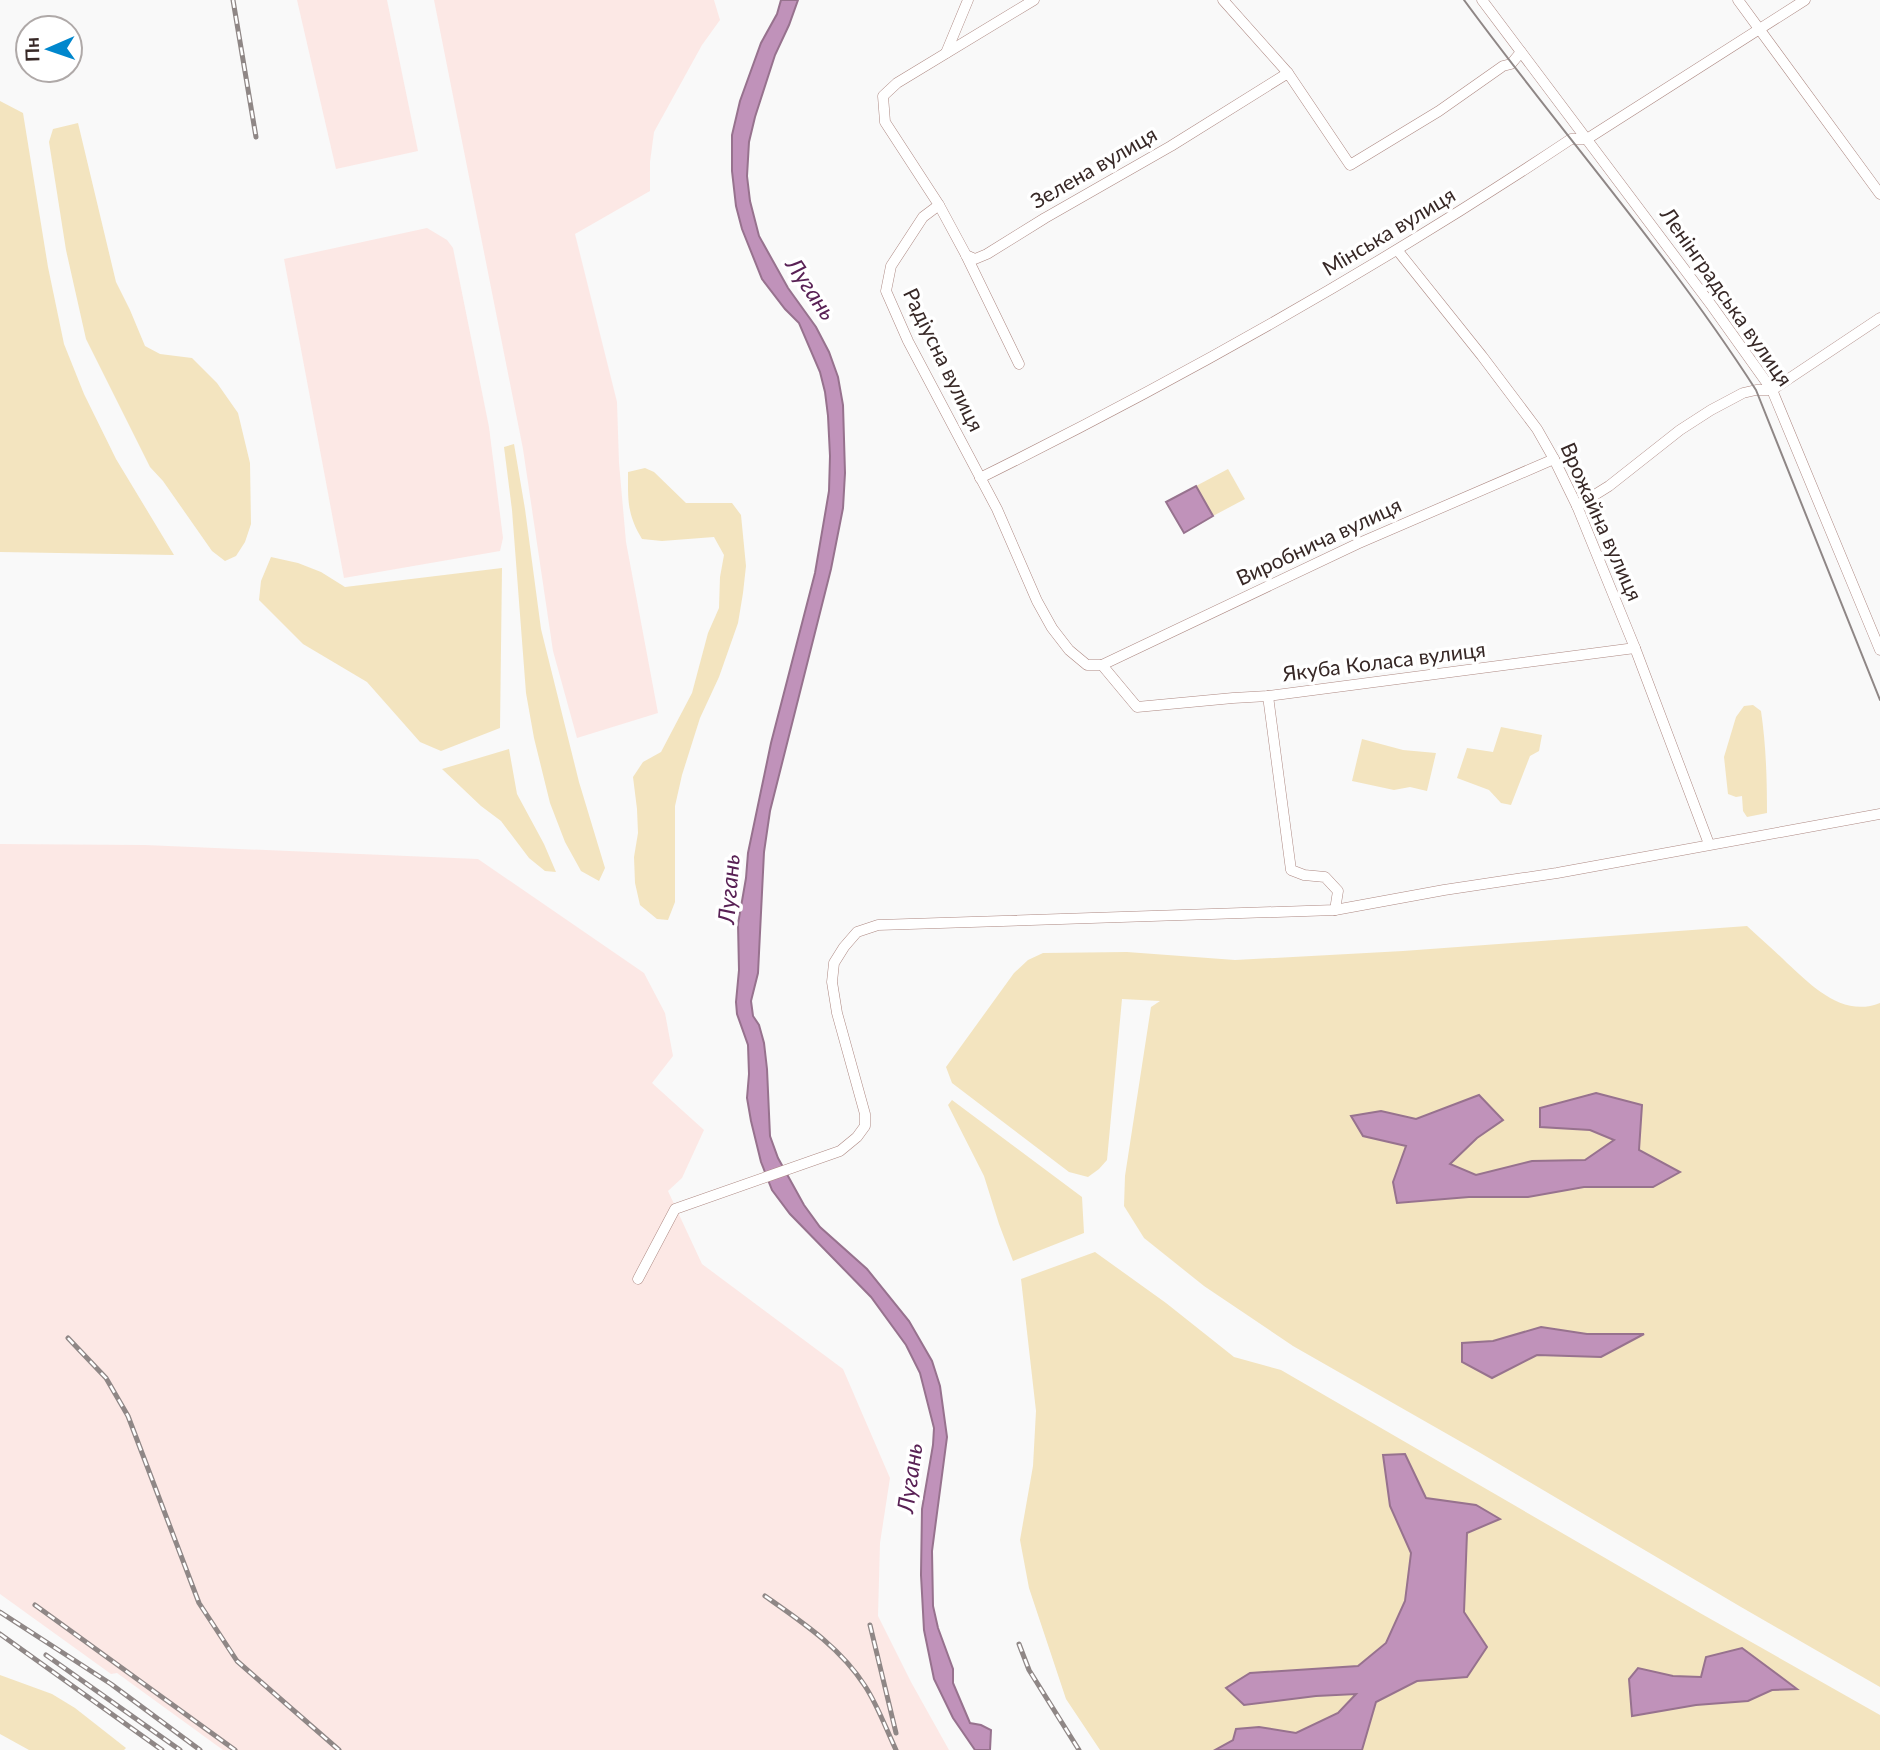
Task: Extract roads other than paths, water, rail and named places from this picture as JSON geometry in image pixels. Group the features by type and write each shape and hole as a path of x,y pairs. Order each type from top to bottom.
{"street":[{"path":"946,54 968,0"},
{"path":"1019,364 939,205 886,122 883,96 897,83 1034,0"},
{"path":"1223,0 1288,73 1350,165 1439,111 1503,66 1511,64 1521,52"},
{"name":"Ленінградська вулиця","path":"1482,0 1772,390 1880,650"},
{"path":"1738,0 1880,194"},
{"name":"Мінська вулиця","path":"980,478 1096,421 1398,251 1572,139 1587,139 1805,0"},
{"name":"Зелена вулиця","path":"966,255 975,259 987,254 1171,146 1288,73"},
{"name":"Радіусна вулиця","path":"939,205 923,217 891,266 886,291 908,341 997,509 1037,601 1052,628 1069,650 1087,665 1102,665 1137,707"},
{"name":"Врожайна вулиця","path":"1398,251 1482,356 1537,429 1555,459 1635,648 1709,844"},
{"path":"1577,506 1609,486 1680,430 1711,410 1743,393 1772,390 1880,318"},
{"name":"Виробнича вулиця","path":"1102,665 1357,544 1555,459"},
{"name":"Якуба Коласа вулиця","path":"1137,707 1268,696 1635,648"},
{"path":"1268,696 1291,870 1304,875 1325,877 1338,891 1335,910"},
{"path":"638,1279 676,1209 840,1151 857,1137 865,1126 865,1114 836,1013 832,982 834,963 857,932 878,925 1335,910 1880,814"}],"tram line":[{"path":"1464,0 1687,290 1756,390 1880,700"}],"railway":[{"path":"233,0 256,137"},
{"path":"68,1338 106,1378 128,1416 199,1603 237,1661 339,1750"},
{"path":"765,1596 820,1636 844,1659 874,1701 896,1750"},
{"path":"35,1605 235,1750"},
{"path":"0,1612 111,1684 200,1750"},
{"path":"870,1625 896,1733"},
{"path":"0,1634 162,1750"},
{"path":"1019,1644 1029,1670 1079,1750"},
{"path":"46,1655 180,1750"}],"water label":[{"name":"Лугань","path":"811,289"},
{"name":"Лугань","path":"729,889"},
{"name":"Лугань","path":"910,1478"}]}
